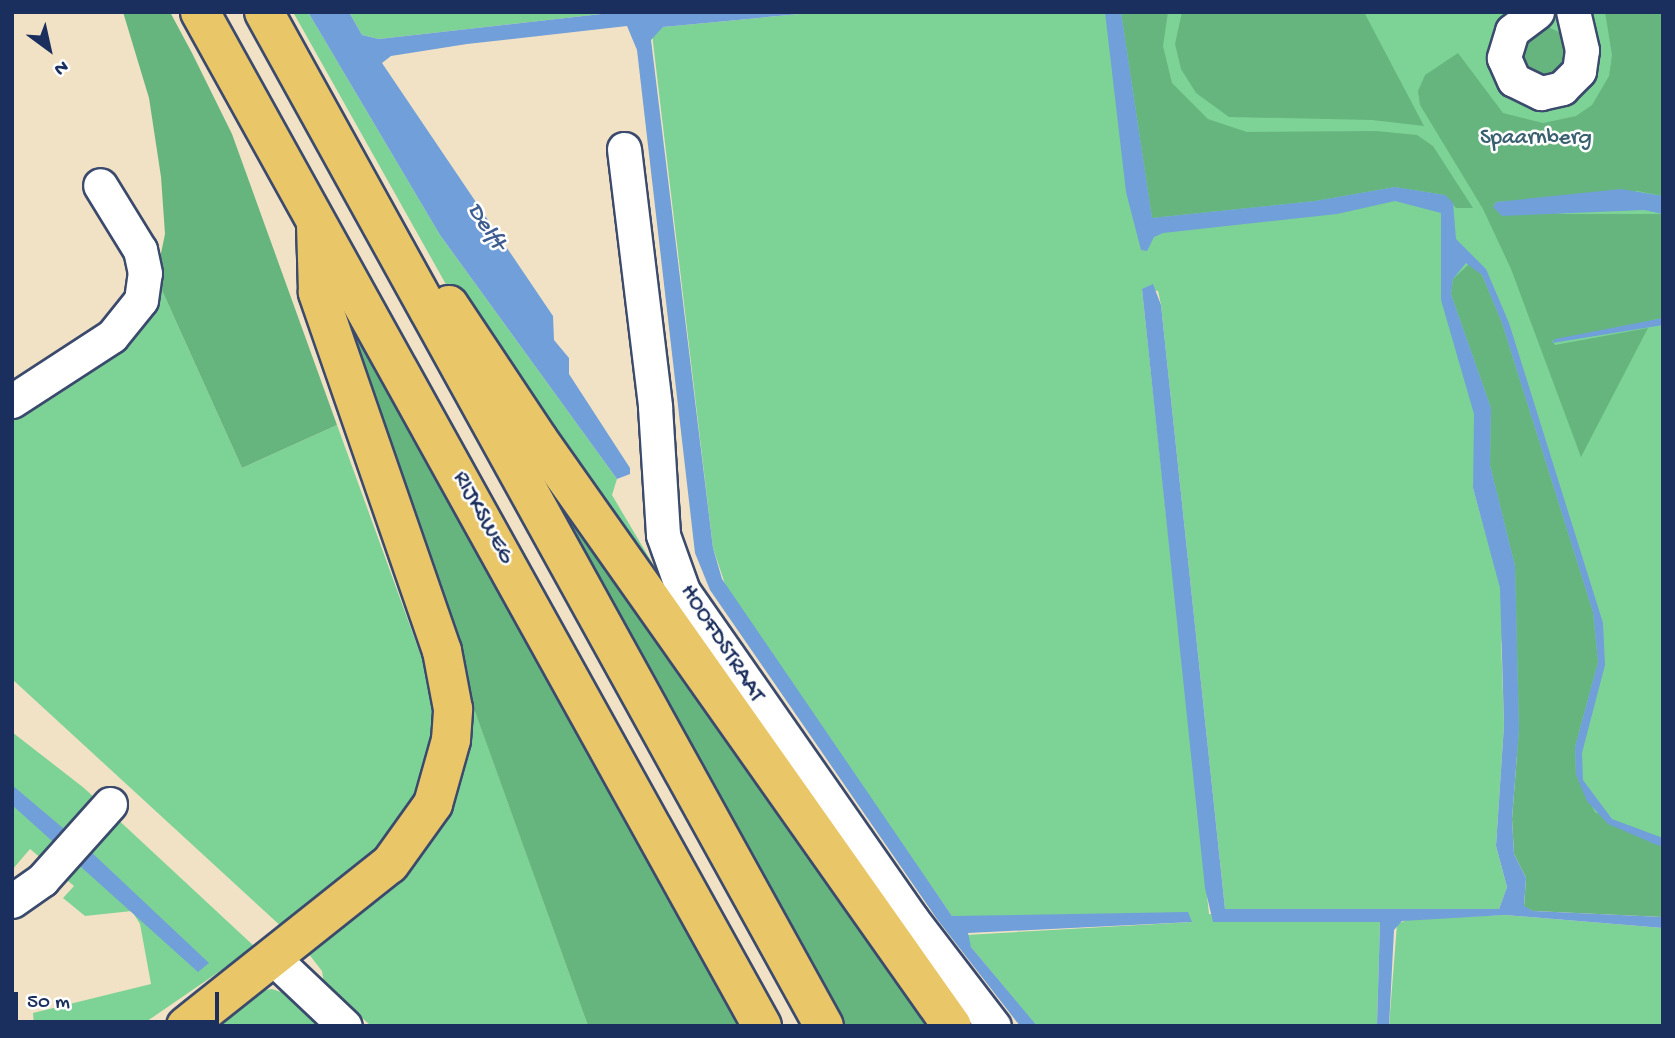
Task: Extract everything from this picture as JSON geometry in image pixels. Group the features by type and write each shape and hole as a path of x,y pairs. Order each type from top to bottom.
{"main road":[{"name":"RIJKSWEG","path":"200,12 762,1026"},
{"path":"264,12 396,257 824,1026"},
{"path":"186,1026 375,877 408,842 433,804 452,740 453,709 442,651 318,292 316,217"},
{"path":"396,257 444,297 538,439 952,1026"}],"street":[{"path":"1538,12 1511,31 1504,58 1519,85 1541,93 1562,88 1578,71 1582,50 1573,12"},
{"name":"HOOFDSTRAAT","path":"624,149 654,407 663,535 683,591 911,919 994,1026"},
{"path":"12,401 112,336 141,300 145,273 140,250 100,185"},
{"path":"12,901 34,888 110,804"},
{"path":"272,957 345,1026"}],"green space":[{"path":"123,12 170,12 192,53 232,134 337,425 242,468 156,277 165,234 161,177 149,98"},
{"path":"293,12 308,12 440,235 617,479 612,495 677,605 982,1026 961,1026 466,320"},
{"path":"349,12 619,12 379,39 362,35"},
{"name":"Spaarnberg","path":"821,12 1663,12 1663,895 1535,894 1501,637 1504,725 1496,846 1507,887 1499,909 1225,909 1161,305 1158,291 1142,289 1209,914 1380,922 1377,1026 1037,1026 971,947 966,935 1192,922 952,916 728,593 713,548 652,34 663,27","holes":["1476,434 1490,549 1473,488"]},
{"path":"1121,12 1168,12 1163,46 1172,83 1208,119 1247,132 1376,131 1417,135 1433,146 1473,208 1456,208 1445,195 1395,187 1315,201 1152,218"},
{"path":"1182,12 1364,12 1424,126 1372,120 1229,117 1196,93 1181,69 1175,44"},
{"name":"Spaarnberg","path":"1605,12 1663,12 1663,196 1637,191 1496,202 1493,207 1563,214 1663,214 1663,318 1552,341 1555,345 1648,328 1581,457 1511,269 1483,209 1420,105 1418,91 1425,75 1458,53 1503,113 1543,123 1576,116 1592,105 1609,76 1612,55"},
{"path":"1544,25 1565,35 1572,51 1552,81 1516,64 1517,42"},
{"path":"1470,263 1482,275 1502,323 1593,612 1598,662 1575,747 1576,775 1595,812 1663,846 1663,917 1533,911 1524,907 1526,878 1514,854 1512,819 1519,729 1515,566 1490,465 1491,408 1451,294 1453,279"},
{"path":"156,277 242,468 337,425 445,722 398,840 284,929 12,679 12,418 66,380"},
{"path":"333,296 744,1026 588,1026 327,300"},
{"path":"509,420 940,1026 842,1026"},
{"path":"471,700 588,1026 371,1026 324,983 322,971 301,944 369,893"},
{"path":"12,732 84,788 255,947 140,1026 34,1026 33,1013 151,984 140,924 132,911 85,916 63,898 74,886 30,849 12,870"},
{"path":"1505,915 1663,928 1663,1026 1389,1026 1397,924 1409,919"},
{"path":"272,989 287,994 324,1026 213,1026 258,991"}],"water":[{"name":"Delft","path":"308,12 349,12 362,35 379,39 619,12 821,12 663,27 651,40 713,548 722,579 952,916 1188,912 1192,922 968,933 971,947 1037,1026 1020,1026 937,919 710,590 695,553 637,50 627,26 467,44 391,56 382,63 553,316 554,340 569,358 569,374 630,468 630,474 617,479 440,235"},
{"path":"1105,12 1121,12 1152,218 1315,201 1395,187 1445,195 1453,203 1456,239 1486,269 1509,323 1603,623 1605,665 1582,753 1583,780 1612,819 1663,838 1663,846 1657,845 1608,824 1587,801 1576,775 1575,747 1598,662 1593,612 1502,323 1482,275 1466,263 1453,279 1451,294 1491,408 1490,465 1515,566 1519,729 1512,819 1514,854 1526,878 1524,906 1533,911 1663,917 1663,928 1505,915 1402,921 1394,930 1389,1026 1377,1026 1380,922 1213,922 1205,888 1142,289 1153,284 1161,305 1225,909 1499,909 1507,887 1496,846 1504,725 1500,588 1473,488 1474,414 1441,300 1441,213 1395,201 1337,214 1163,233 1154,237 1147,251 1141,250 1126,192"},
{"path":"1621,189 1663,196 1663,214 1644,210 1502,216 1493,207 1496,202"},
{"path":"1663,318 1663,325 1552,343 1555,339"},
{"path":"12,785 89,850 209,963 198,972 12,805"}]}
